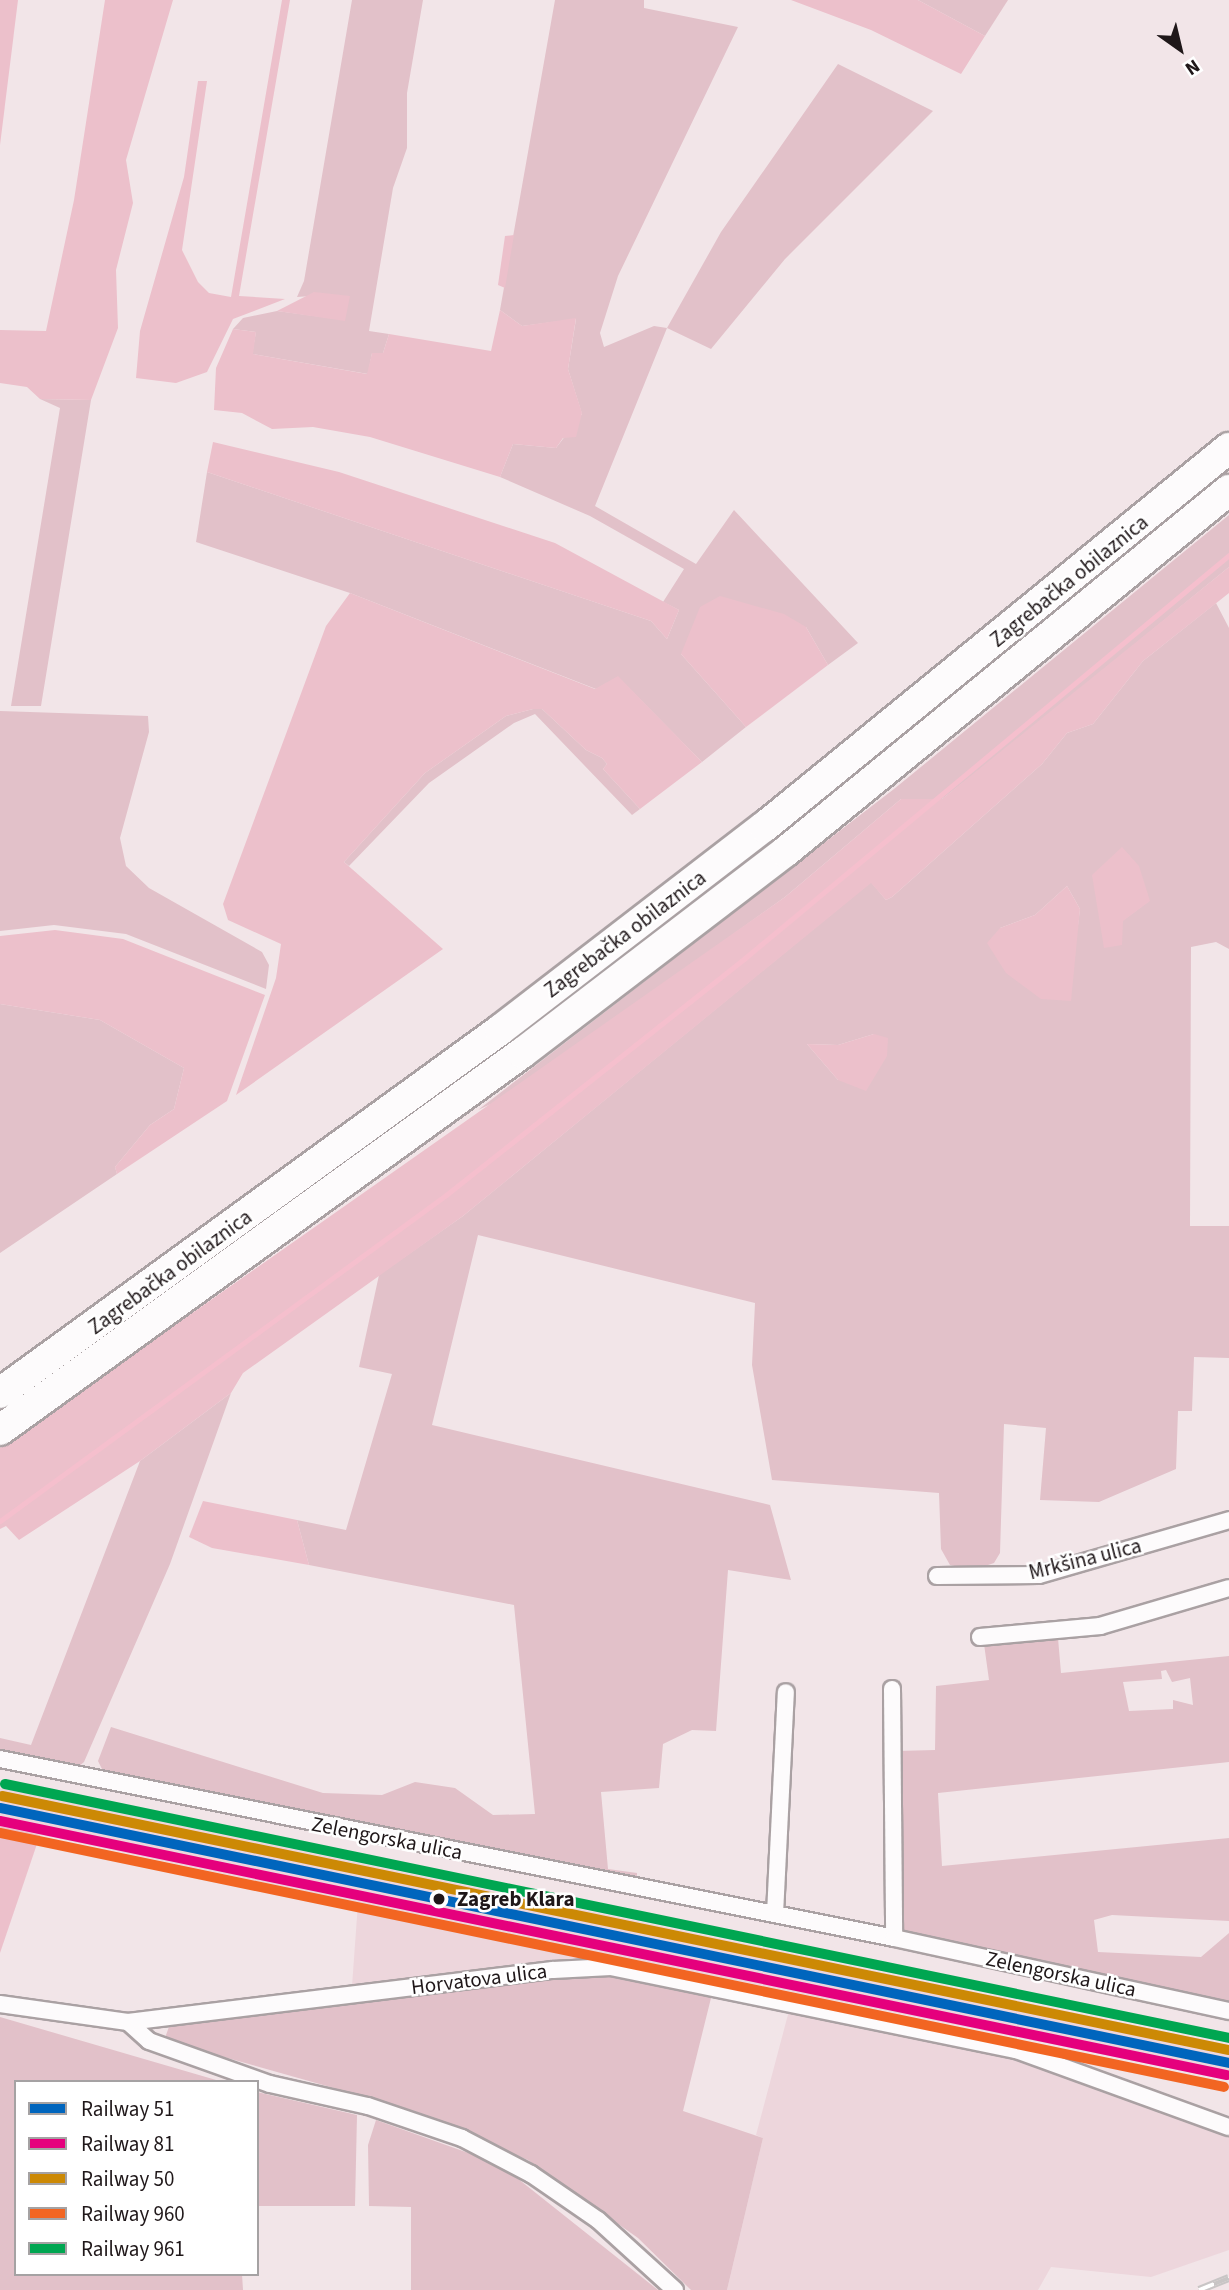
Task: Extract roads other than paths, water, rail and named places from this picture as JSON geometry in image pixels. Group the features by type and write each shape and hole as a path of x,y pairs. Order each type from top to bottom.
{"highway":[{"name":"Zagrebačka obilaznica","path":"0,1393 480,1045 764,827 1229,448"},
{"name":"Zagrebačka obilaznica","path":"0,1430 544,1037 785,852 1229,490"}],"street":[{"name":"Mrkšina ulica","path":"937,1576 1040,1575 1229,1520"},
{"path":"980,1637 1100,1626 1229,1588"},
{"path":"891,1689 894,1938"},
{"path":"775,1914 786,1692"},
{"name":"Zelengorska ulica","path":"0,1759 894,1938 1229,2011"},
{"name":"Horvatova ulica","path":"0,2004 128,2022 553,1969 611,1967 1016,2050 1229,2127"},
{"name":"Horvatova ulica","path":"128,2022 149,2041 259,2080"},
{"name":"Horvatova ulica","path":"259,2080 368,2106 462,2138 531,2174 598,2220 675,2290"}],"waterway":[{"path":"0,1521 446,1195 745,958 1229,555"}],"railway":[{"path":"0,1795 1229,2050"},
{"path":"1199,2290 1229,2278"}],"rail line":[{"name":"961","path":"5,1784 1229,2038"},
{"name":"50","path":"2,1796 1229,2050"},
{"name":"51","path":"0,1808 1229,2063"},
{"name":"81","path":"0,1821 1227,2075"},
{"name":"960","path":"0,1833 1224,2087"}],"place":[{"name":"Zagreb Klara","path":"439,1899"}]}
